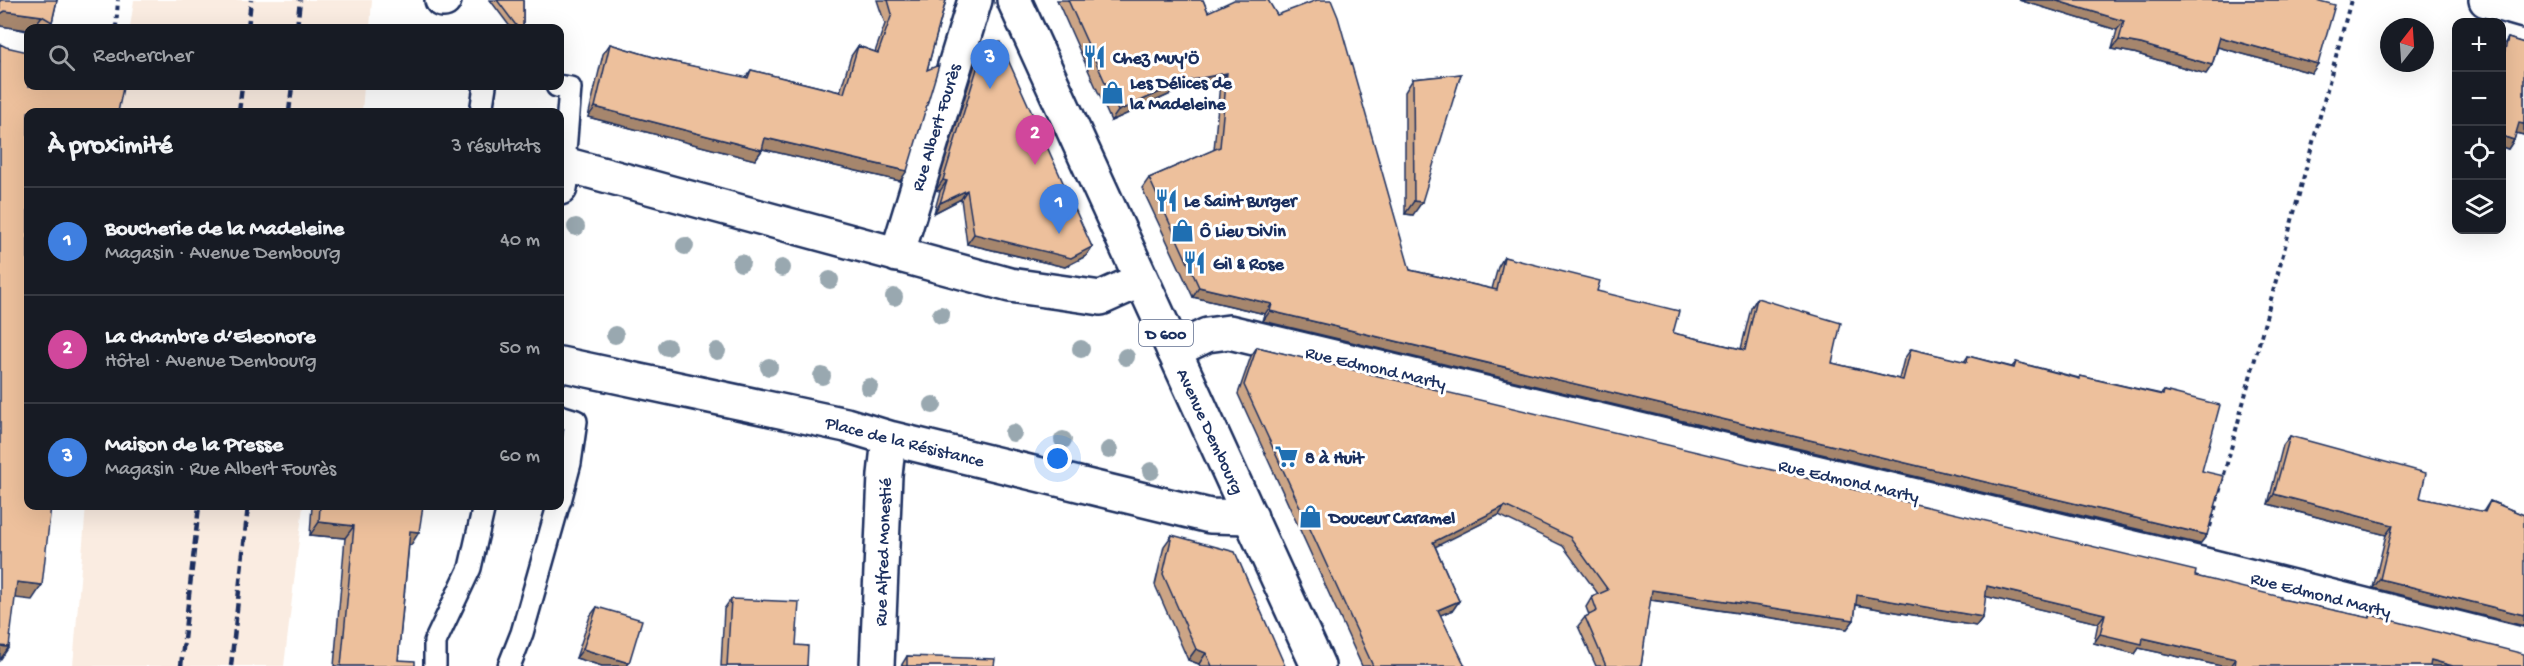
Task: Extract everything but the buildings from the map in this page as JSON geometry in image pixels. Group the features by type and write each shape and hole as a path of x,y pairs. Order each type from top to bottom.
{"street":[{"name":"Rue Albert Fourès","path":"897,255 975,0"},
{"name":"Avenue Dembourg","path":"1014,0 1318,666"},
{"path":"2486,0 2524,11"},
{"path":"0,43 24,48"},
{"path":"564,176 897,255 1010,285 1101,298 1141,280"},
{"name":"Rue Edmond Marty","path":"1174,351 1207,335 1229,332 2200,564 2524,645"},
{"name":"Place de la Résistance","path":"564,365 846,425 889,438 1210,516 1251,517"},
{"name":"Rue Alfred Monestié","path":"878,666 885,475 889,438"}],"lane":[{"path":"564,87 570,88 564,154"},
{"path":"481,108 484,90"},
{"path":"564,417 576,421 564,486"},
{"path":"435,666 435,642 470,568 483,510"},
{"path":"509,666 522,633 557,510"}],"path":[{"path":"116,24 118,0"},
{"path":"2200,564 2351,0"}],"shaded area":[{"path":"134,0 372,0 370,24 131,24"},
{"path":"122,90 364,90 362,108 119,108"},
{"path":"86,510 303,510 284,666 73,666"}],"railway":[{"path":"248,24 251,0"},
{"path":"297,24 300,0"},
{"path":"239,108 242,90"},
{"path":"289,108 292,90"},
{"path":"181,666 199,510"},
{"path":"231,666 248,510"}],"place":[{"name":"Chez Muy'Ö","path":"1095,57"},
{"name":"Maison de la Presse","path":"990,89"},
{"name":"Les Délices de la Madeleine","path":"1112,92"},
{"name":"La chambre d’Eleonore","path":"1035,165"},
{"name":"Le Saint Burger","path":"1166,200"},
{"name":"Ô Lieu DiVin","path":"1182,230"},
{"name":"Boucherie de la Madeleine","path":"1059,234"},
{"name":"Gil & Rose","path":"1195,263"},
{"name":"8 à Huit","path":"1287,457"},
{"name":"Douceur Caramel","path":"1311,517"}]}
